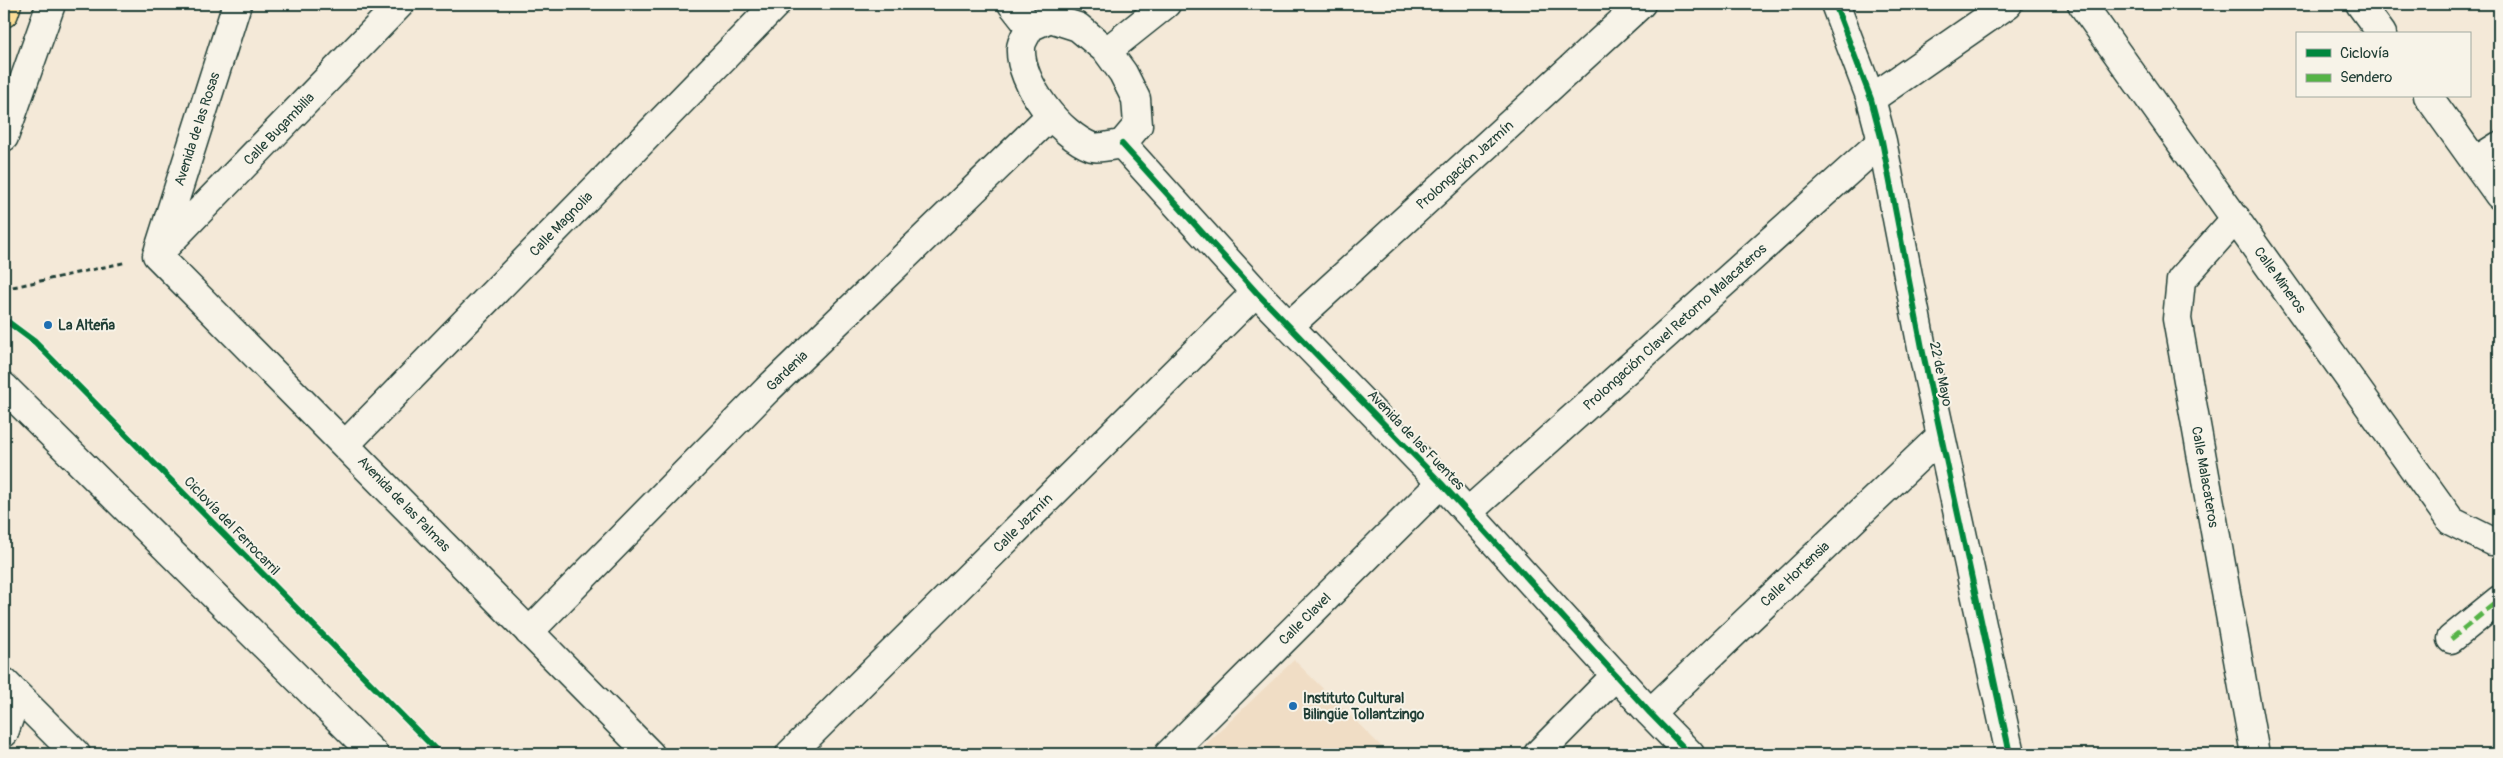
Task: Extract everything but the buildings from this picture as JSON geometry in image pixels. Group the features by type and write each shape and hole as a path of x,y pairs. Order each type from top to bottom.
{"main road":[{"path":"4,13 7,4"}],"street":[{"path":"4,137 51,4"},
{"name":"Avenida de las Rosas","path":"157,255 237,4"},
{"name":"Calle Bugambilia","path":"157,255 400,4"},
{"name":"Calle Magnolia","path":"346,444 776,4"},
{"path":"1012,4 1030,27"},
{"path":"1107,51 1166,4"},
{"name":"Prolongación Jazmín","path":"1289,326 1641,4"},
{"name":"22 de Mayo","path":"1835,4 1871,98 1882,141 1941,436 2010,754"},
{"path":"1871,98 2008,4"},
{"name":"Calle Mineros","path":"2082,4 2451,521 2495,541"},
{"path":"2360,4 2381,32"},
{"path":"1050,18 1078,27 1107,51 1123,73 1136,99 1138,125 1122,144 1093,147 1070,134 1050,116 1034,90 1024,68 1020,47 1030,27 1050,18"},
{"path":"2429,98 2499,196"},
{"name":"Gardenia","path":"529,632 767,390 1050,116"},
{"name":"Prolongación Clavel Retorno Malacateros","path":"1468,512 1882,141"},
{"name":"Avenida de las Fuentes","path":"1122,144 1256,292 1441,483 1650,713 1690,754"},
{"path":"2475,161 2499,146"},
{"name":"Calle Malacateros","path":"2236,218 2181,280 2177,318 2255,754"},
{"name":"Avenida de las Palmas","path":"157,255 346,444 650,754"},
{"name":"Calle Jazmín","path":"790,754 1256,292"},
{"path":"4,387 374,754"},
{"name":"Calle Hortensia","path":"1650,713 1941,436"},
{"name":"Calle Clavel","path":"1169,754 1441,483"},
{"path":"2451,640 2499,600"},
{"path":"1538,754 1616,675"},
{"path":"4,733 10,689"},
{"path":"10,689 76,754"}],"path":[{"path":"4,289 157,255"}],"shaded area":[{"name":"Instituto Cultural Bilingüe Tollantzingo","path":"1294,660 1389,754 1200,754 1198,752"}],"marked path":[{"path":"2451,639 2499,600"}],"cycle path":[{"path":"1835,4 1871,99 1882,141 1923,353 2010,754"},
{"path":"1122,144 1256,292 1441,483 1650,713 1690,754"},
{"name":"Ciclovía del Ferrocarril","path":"4,319 35,342 440,754"}],"place":[{"name":"La Alteña","path":"48,325"},
{"name":"Instituto Cultural Bilingüe Tollantzingo","path":"1293,706"}]}
